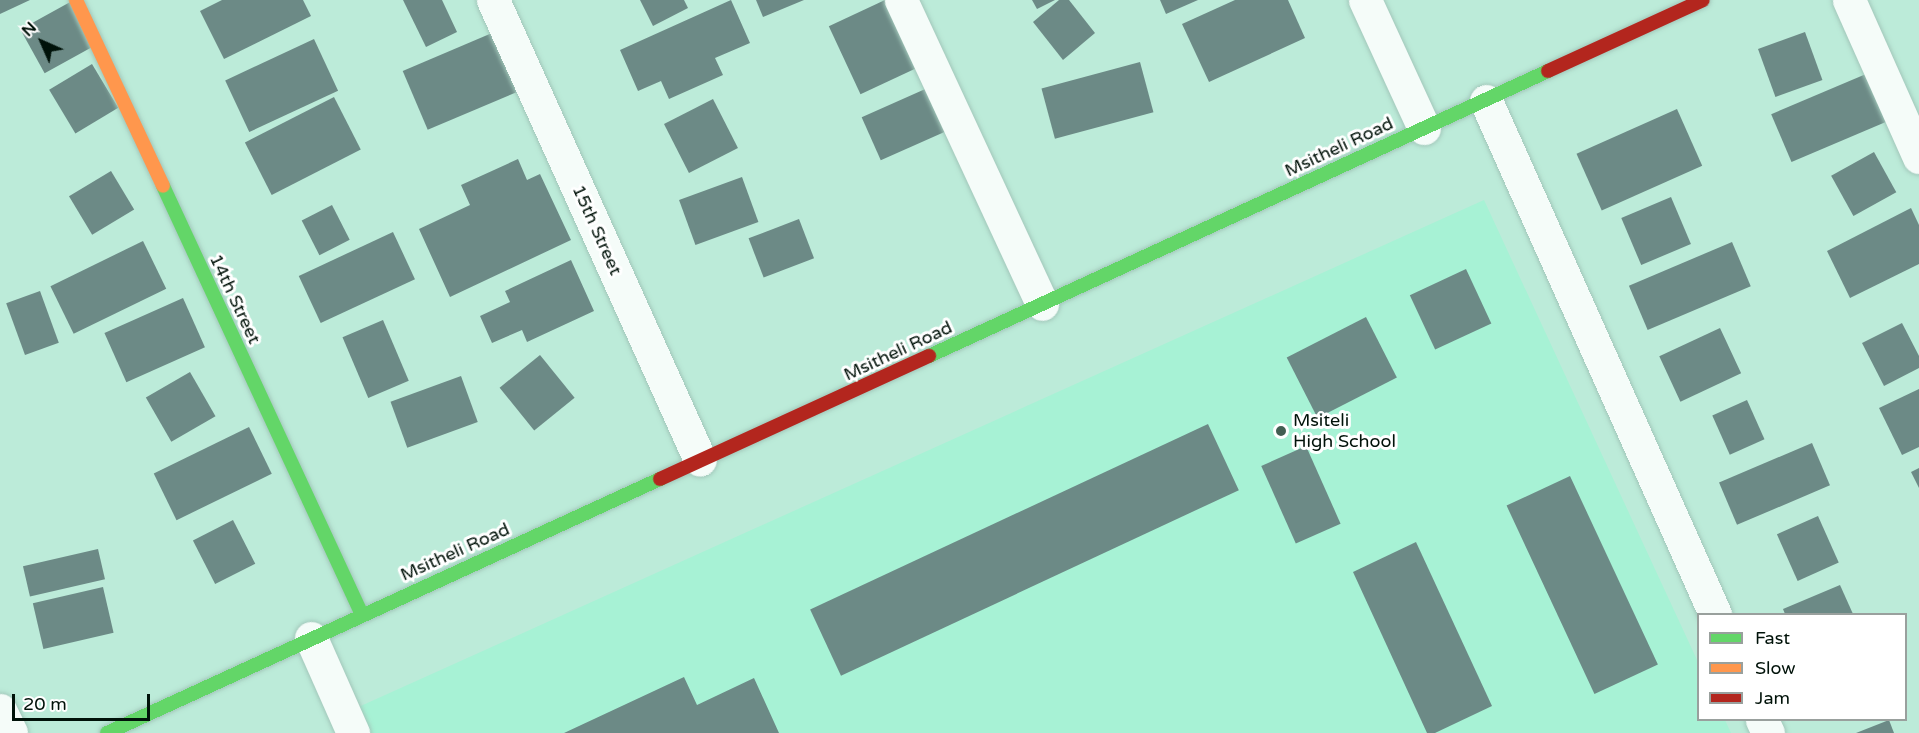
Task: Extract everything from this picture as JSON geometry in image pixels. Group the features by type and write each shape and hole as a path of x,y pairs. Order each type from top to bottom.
{"street":[{"name":"14th Street","path":"76,0 362,614"},
{"name":"15th Street","path":"493,0 700,460"},
{"path":"901,0 1042,304"},
{"path":"1365,0 1424,128"},
{"name":"Msitheli Road","path":"107,733 1703,0"},
{"path":"1849,0 1919,158"},
{"path":"1486,101 1714,613"},
{"path":"310,638 352,733"},
{"path":"0,710 11,733"}],"shaded area":[{"name":"Msiteli High School","path":"1484,200 1697,660 1697,721 1725,721 1731,733 365,733 354,709"}],"building":[{"path":"0,0 30,0 0,14"},
{"path":"222,0 303,0 311,16 224,59 200,11"},
{"path":"403,0 442,0 457,32 426,47"},
{"path":"640,0 684,0 688,8 653,26"},
{"path":"731,0 750,43 715,58 723,75 669,99 661,81 638,91 620,50"},
{"path":"756,0 804,0 763,17"},
{"path":"885,0 917,68 861,94 829,26"},
{"path":"1032,0 1055,0 1037,9"},
{"path":"1059,0 1069,0 1095,33 1063,60 1033,22"},
{"path":"1160,0 1198,0 1166,14"},
{"path":"1235,0 1288,0 1305,38 1209,82 1182,24"},
{"path":"72,1 96,45 45,73 20,30"},
{"path":"1805,32 1822,80 1775,97 1758,49"},
{"path":"492,33 517,92 428,130 403,71"},
{"path":"314,39 338,91 249,132 225,80"},
{"path":"1140,62 1153,112 1055,139 1041,88"},
{"path":"92,64 118,108 75,133 49,90"},
{"path":"1866,74 1886,122 1792,162 1771,114"},
{"path":"932,86 951,129 881,160 862,117"},
{"path":"334,97 361,150 272,195 245,142"},
{"path":"713,99 738,148 689,173 664,124"},
{"path":"1677,109 1702,166 1602,210 1577,154"},
{"path":"1874,152 1896,192 1853,216 1831,176"},
{"path":"518,159 527,180 540,174 571,240 450,297 419,229 470,205 461,185"},
{"path":"111,171 134,210 92,235 69,196"},
{"path":"742,177 758,222 695,245 679,200"},
{"path":"1671,197 1691,244 1641,265 1621,218"},
{"path":"332,205 350,240 319,255 302,220"},
{"path":"1911,208 1919,225 1919,264 1850,298 1827,251"},
{"path":"799,219 814,258 764,278 749,238"},
{"path":"393,232 415,279 321,323 299,276"},
{"path":"143,241 166,289 74,334 50,286"},
{"path":"1732,242 1751,286 1648,330 1629,286"},
{"path":"571,260 594,311 527,342 522,330 492,343 480,316 510,302 505,291"},
{"path":"1466,269 1491,323 1435,350 1410,295"},
{"path":"40,291 59,343 25,355 6,303"},
{"path":"183,298 205,347 126,382 104,333"},
{"path":"1366,317 1397,378 1318,418 1287,357"},
{"path":"383,320 409,381 368,398 342,337"},
{"path":"1902,323 1919,356 1919,368 1884,386 1862,343"},
{"path":"1720,328 1741,373 1680,402 1659,356"},
{"path":"540,355 575,398 534,430 500,388"},
{"path":"190,372 216,416 171,442 146,398"},
{"path":"461,376 478,422 407,448 391,402"},
{"path":"1919,389 1919,447 1902,455 1879,408"},
{"path":"1747,400 1764,439 1730,455 1712,415"},
{"path":"1208,424 1239,490 841,676 810,610"},
{"path":"249,427 272,474 177,520 154,473"},
{"path":"1812,443 1830,485 1737,525 1719,482"},
{"path":"1306,446 1341,524 1296,544 1261,466"},
{"path":"1919,468 1919,488 1911,472"},
{"path":"1570,476 1658,665 1594,694 1507,506"},
{"path":"1818,516 1839,563 1798,581 1777,534"},
{"path":"233,520 255,564 215,584 193,540"},
{"path":"1416,542 1492,706 1435,733 1427,733 1353,572"},
{"path":"98,549 105,579 30,597 23,566"},
{"path":"1840,585 1853,613 1785,613 1783,609"},
{"path":"103,587 114,633 43,649 33,603"},
{"path":"684,677 697,705 754,678 779,733 564,733"},
{"path":"1889,721 1894,733 1856,733"}],"traffic: fast":[{"path":"929,356 1548,71"},
{"path":"163,186 362,614"},
{"path":"107,733 660,479"}],"traffic: slow":[{"path":"76,0 163,186"}],"traffic: jam":[{"path":"1548,71 1703,0"},
{"path":"660,479 929,356"}],"place":[{"name":"Msiteli High School","path":"1281,431"}]}
